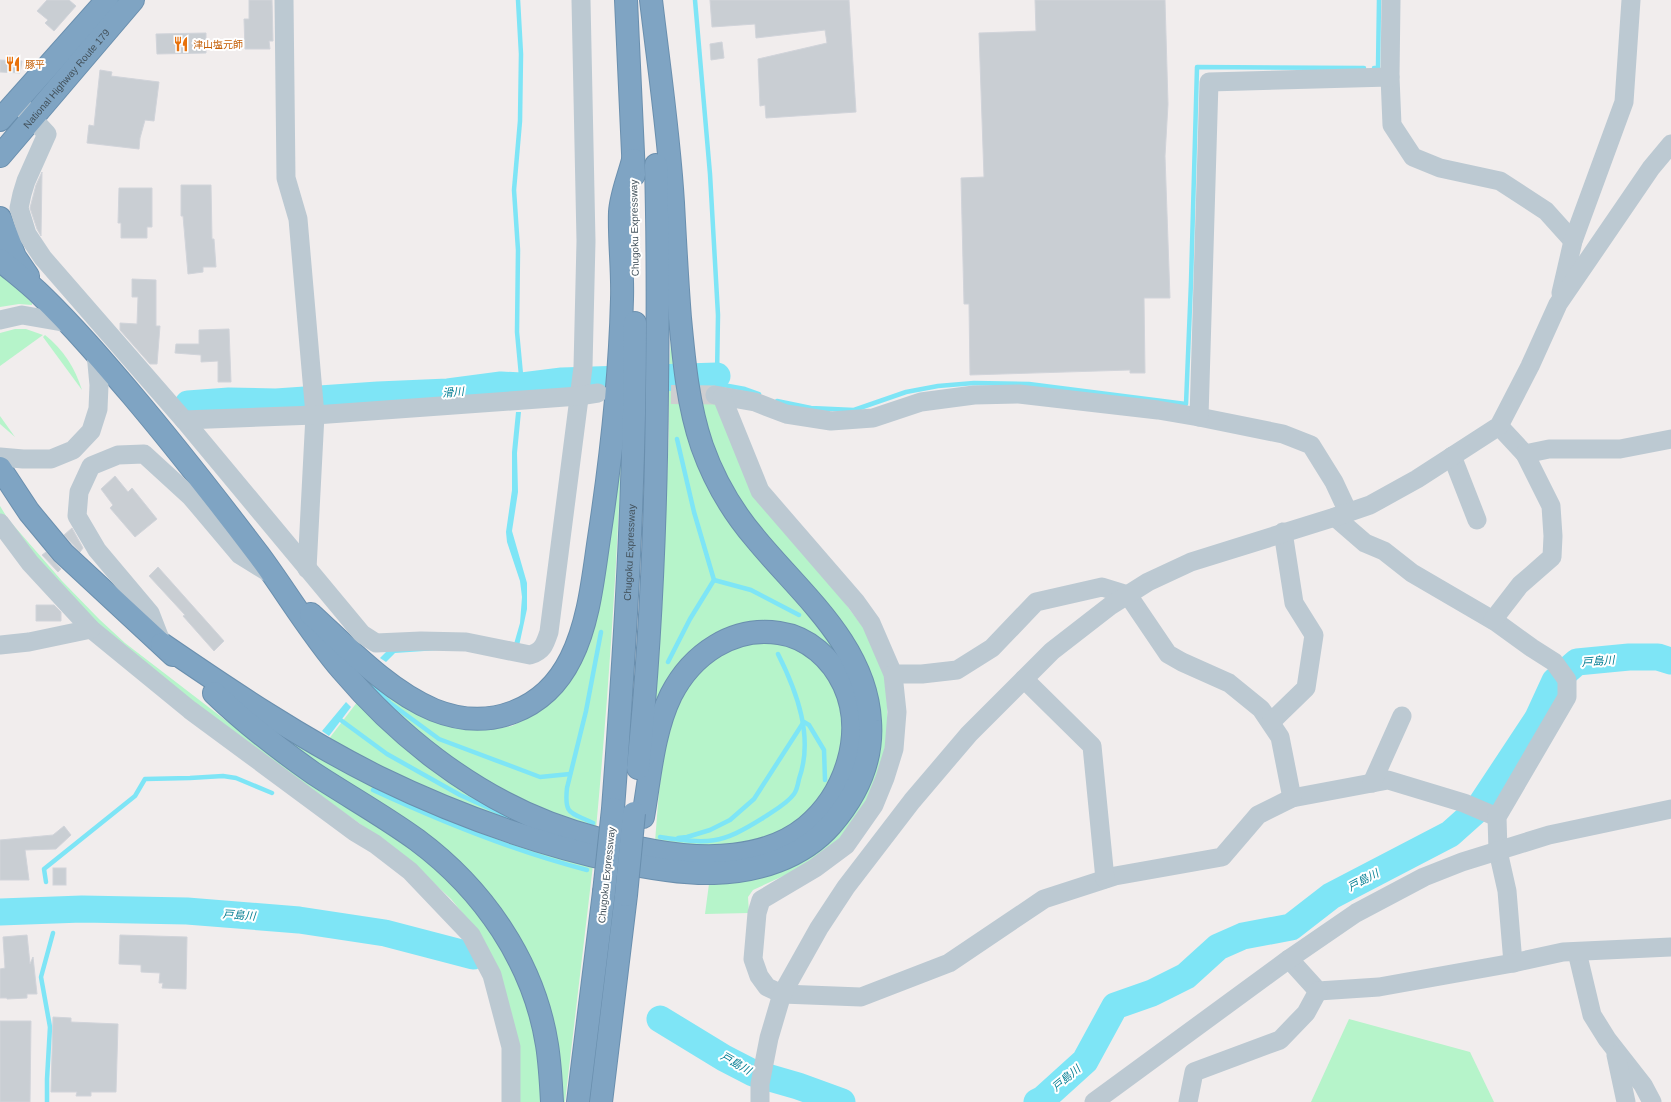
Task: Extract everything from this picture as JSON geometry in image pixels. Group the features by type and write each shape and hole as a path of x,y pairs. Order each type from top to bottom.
{"highway":[{"name":"National Highway Route 179","path":"0,120 107,0"},
{"name":"National Highway Route 179","path":"1,159 32,117 133,0"},
{"name":"Chugoku Expressway","path":"578,1102 613,810 629,580 634,458 635,328 633,160 626,0"},
{"path":"162,644 284,725 377,776 474,819 524,836 592,856 657,870 679,872 717,874 754,869 779,861 806,847 822,835 846,807 864,773 870,743 870,716 862,680 845,645 822,615 752,535 736,513 711,469 701,443 694,416 683,352 669,153 650,0"},
{"path":"602,1099 639,815 656,461 658,293 657,186 650,0"},
{"path":"278,582 379,675 419,702 434,710 466,718 483,719 502,716 517,711 547,692 560,676 571,658 578,639 590,592 597,552 613,436 619,365 622,298 620,210 633,160"},
{"path":"0,218 15,257 39,294"},
{"path":"0,260 39,294 68,323 96,353 178,450 278,582 320,642 362,694 417,744 463,779 504,802 545,822 599,839 664,853 689,856 730,855 766,848 782,842 796,834 820,813 840,784 847,767 850,750 851,713 848,697 842,682 833,667 811,645 799,638 784,633 755,632 738,634 708,650 694,663 672,694 665,712 639,815"},
{"path":"0,468 29,512 64,553 217,696 272,742 313,772 417,840 444,862 469,886 489,910 505,935 520,962 531,989 541,1016 547,1044 552,1102"}],"street":[{"path":"284,0 286,178 298,220 315,415 307,569"},
{"path":"16,102 47,134 22,194 19,208 27,234 43,258 184,420 362,634 376,643 421,641 466,642 530,655 538,652 544,647 549,632 583,367 586,241 581,0"},
{"path":"1391,0 1390,77 1392,125 1413,157 1440,168 1500,181 1546,211 1573,241"},
{"path":"1558,304 1573,241 1624,102 1631,0"},
{"path":"1199,417 1209,82 1390,77"},
{"path":"760,1102 760,1084 769,1038 782,994 819,928 846,887 912,801 969,734 1052,651 1110,606 1148,582 1190,562 1370,505 1401,488 1499,426 1558,304 1651,168 1671,144"},
{"path":"0,320 22,315 68,323"},
{"path":"0,457 51,458 73,450 86,436 90,431 98,409 99,385 96,353"},
{"path":"184,420 315,415 579,396 598,393"},
{"path":"1493,814 1464,802 1388,780 1292,798 1258,815 1222,857 1115,876 1044,899 949,963 861,997 782,994 767,987 759,976 753,960 757,913 761,900 815,868 846,845 874,805 885,778 894,749 897,712 893,674 871,623 856,602 760,491 718,396 755,402 786,414 831,421 873,418 921,402 974,395 1019,394 1158,410 1199,417 1283,434 1311,445 1334,482 1342,515 1364,543 1384,551 1412,573 1493,620 1554,662 1564,675 1567,697 1493,814 1498,851 1507,891 1513,963"},
{"path":"1493,620 1520,585 1552,557 1553,536 1551,506 1525,454 1499,426"},
{"path":"1525,454 1549,448 1620,448 1671,439"},
{"path":"162,644 150,613 97,550 77,516 79,492 91,466 118,455 144,454 191,497 240,555 278,582"},
{"path":"1452,456 1477,520"},
{"path":"0,523 30,563 92,629 190,710 410,871 471,935 492,975 511,1047 511,1102"},
{"path":"1271,722 1306,688 1314,635 1294,603 1283,532"},
{"path":"893,674 922,674 957,670 992,648 1036,602 1102,587 1128,595 1168,654 1182,662 1229,683 1261,709 1280,737 1292,798"},
{"path":"0,645 29,642 92,629"},
{"path":"1024,679 1092,746 1105,879"},
{"path":"1372,783 1402,716"},
{"path":"1094,1102 1356,913 1424,877 1462,862 1549,835 1671,809"},
{"path":"1318,991 1379,987 1513,963 1563,952 1671,947"},
{"path":"1577,952 1592,1015 1614,1048 1643,1085 1652,1102"},
{"path":"1289,960 1318,991"},
{"path":"1188,1102 1194,1072 1280,1040 1306,1013 1318,991"},
{"path":"1614,1048 1626,1102"}],"green space":[{"path":"0,272 32,303 32,305 19,304 0,307"},
{"path":"15,329 26,329 43,335 0,366 0,333"},
{"path":"45,335 57,346 68,360 76,374 82,390 43,337"},
{"path":"671,340 685,423 807,612 845,662 816,635 791,625 753,622 721,630 699,644 673,675 654,716 668,458 669,369"},
{"path":"698,400 709,401 715,404 833,587 868,634 886,677 888,730 883,759 870,796 848,831 824,853 792,872 753,890 748,897 749,913 705,914 709,884 768,875 878,709 743,509 713,453"},
{"path":"623,411 612,620 596,829 547,812 519,800 456,763 417,732 380,698 328,639 431,719 465,730 488,730 512,726 537,713 557,696 567,684"},
{"path":"0,416 15,437 0,424"},
{"path":"0,506 8,519 62,581 125,643 279,761 404,844 424,859 461,893 477,912 498,943 516,976 523,993 538,1047 542,1102 520,1102 520,1060 469,921 451,899 405,856 237,736 114,639 52,578 0,514"},
{"path":"768,641 786,644 808,656 832,682 839,696 844,731 835,774 813,807 797,821 782,831 757,842 700,847 655,842 659,795 666,746 672,722 681,700 694,679 721,652 744,644"},
{"path":"358,701 549,832 513,824 381,768 328,740"},
{"path":"249,712 593,865 565,1102 559,1102 520,943 307,757"},
{"path":"1349,1019 1470,1052 1494,1102 1311,1102"}],"water":[{"path":"516,412 521,412 517,453 518,492 512,531 527,583 527,609 519,646 514,644 520,623 522,597 520,581 507,542 506,532 512,490 512,452"},
{"path":"428,645 473,646 508,654 507,659 479,652 439,650 395,653 386,662 380,658 388,650"},
{"path":"346,702 351,707 329,736 322,731"}],"building":[{"path":"47,0 69,0 76,6 54,31 45,23 48,20 37,11"},
{"path":"249,0 272,0 273,41 269,41 270,49 245,49 244,19 249,19"},
{"path":"710,0 849,0 856,112 766,118 765,105 760,106 758,59 827,43 825,30 756,38 755,24 712,27"},
{"path":"1035,0 1165,0 1168,104 1165,156 1170,298 1144,298 1145,373 1130,373 1130,370 970,375 969,304 964,304 961,178 984,177 979,33 1036,31"},
{"name":"津山塩元師","path":"206,33 206,53 157,54 156,34"},
{"path":"722,42 724,58 711,60 710,44"},
{"name":"豚平","path":"0,60 22,61 20,73 0,72"},
{"path":"100,70 112,72 111,76 159,82 154,121 145,120 140,138 139,149 87,143 89,125 94,126"},
{"path":"42,172 41,236 30,208 36,185"},
{"path":"181,185 211,185 212,239 214,239 216,267 203,267 203,272 188,274 183,216 181,216"},
{"path":"119,188 152,188 152,227 147,227 147,238 121,238 121,223 118,223"},
{"path":"132,279 156,280 156,326 160,326 157,364 150,364 120,330 120,323 137,324 138,297 132,297"},
{"path":"229,329 231,382 218,382 218,361 201,362 201,355 175,353 176,344 199,344 199,330"},
{"path":"115,476 128,492 132,488 157,519 135,537 110,508 113,505 101,489"},
{"path":"72,528 83,548 80,552 64,535"},
{"path":"46,552 61,569 58,572 42,555"},
{"path":"158,567 224,641 214,651 183,616 185,615 149,576"},
{"path":"36,605 54,605 61,612 61,621 36,621"},
{"path":"64,826 71,835 56,849 25,850 29,880 0,880 0,840 53,835"},
{"path":"53,868 66,868 66,885 53,885"},
{"path":"27,935 30,964 33,957 37,994 27,994 27,998 0,998 0,969 5,968 3,937"},
{"path":"120,935 187,937 186,989 162,988 163,983 159,983 160,973 141,972 141,965 119,964"},
{"path":"53,1017 71,1018 71,1022 118,1024 116,1092 91,1092 91,1096 76,1096 77,1092 51,1092"},
{"path":"0,1021 31,1021 30,1102 0,1102"}],"waterway":[{"path":"518,0 521,54 520,121 514,190 518,250 517,332 522,386"},
{"path":"695,0 710,174 718,315 717,376 723,385 745,389 759,394"},
{"path":"1374,68 1378,68 1379,0"},
{"path":"777,401 811,408 854,410 906,392 938,386 974,383 1029,384 1186,404 1197,67 1364,68"},
{"name":"滑川","path":"188,404 229,401 276,402 448,392 501,385 522,386 562,381 717,376"},
{"path":"668,662 690,619 714,580 694,512 677,439"},
{"path":"714,580 751,590 799,615"},
{"path":"593,823 571,812 568,808 566,797 586,711 601,632"},
{"path":"660,837 691,841 724,838 763,818 784,804 795,792 803,763 805,747 804,731 797,699 778,654"},
{"name":"戸島川","path":"1037,1102 1043,1099 1085,1061 1115,1006 1152,993 1186,976 1218,947 1243,936 1291,927 1331,896 1450,834 1478,809 1538,718 1555,681 1577,662 1629,657 1658,657 1671,661"},
{"path":"373,687 390,703 439,739 540,777 570,774"},
{"path":"338,718 387,754 460,795 513,819"},
{"path":"804,722 809,725 824,750 825,780"},
{"path":"678,838 687,837 710,830 730,820 754,799 803,723"},
{"path":"46,882 44,869 135,796 145,779 223,776 236,778 272,793"},
{"path":"373,790 478,835 532,854 587,870"},
{"name":"戸島川","path":"0,912 82,909 187,911 299,920 385,933 473,956"},
{"path":"47,1102 50,1027 41,977 53,933"},
{"name":"戸島川","path":"660,1019 724,1058 753,1073 798,1086 842,1102"}],"tunnel":[{"path":"642,394 715,395"}],"place":[{"name":"津山塩元師","path":"181,44"},
{"name":"豚平","path":"13,64"}]}
